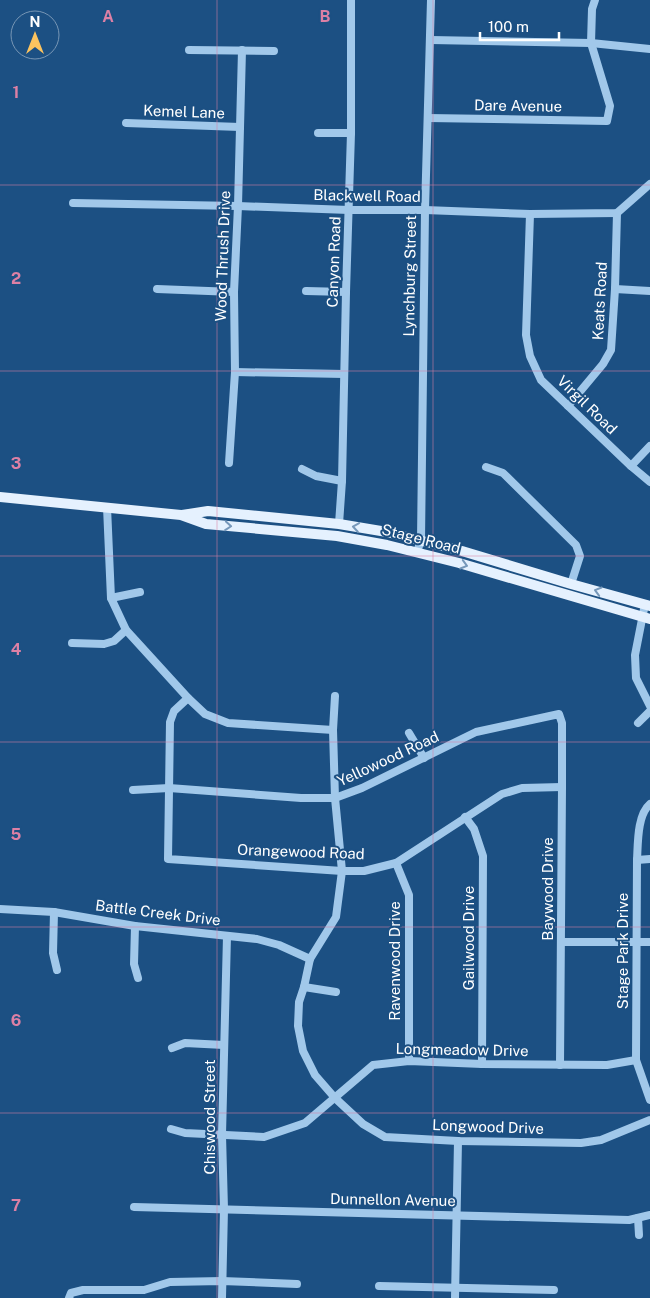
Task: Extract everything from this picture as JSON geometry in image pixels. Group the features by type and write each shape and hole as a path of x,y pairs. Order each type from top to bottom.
{"main road":[{"name":"Stage Road","path":"0,497 181,515 206,524 337,536 387,545 646,618"},
{"name":"Stage Road","path":"181,515 208,511 339,524 387,532 647,605"}],"street":[{"name":"Canyon Road","path":"339,524 342,481 351,133 351,0"},
{"name":"Lynchburg Street","path":"417,552 421,540 424,210 431,0"},
{"path":"591,44 592,10 595,0"},
{"path":"431,40 591,44 650,49"},
{"name":"Dare Avenue","path":"428,118 607,121 610,106 591,44"},
{"path":"189,50 274,52"},
{"name":"Wood Thrush Drive","path":"229,463 235,372 234,292 242,50"},
{"name":"Kemel Lane","path":"126,123 240,127"},
{"path":"318,133 351,133"},
{"path":"617,213 650,184"},
{"name":"Blackwell Road","path":"73,203 530,214 617,213"},
{"name":"Keats Road","path":"568,406 603,364 611,350 617,213"},
{"name":"Virgil Road","path":"530,214 526,334 530,356 541,380 650,482"},
{"path":"156,289 234,292"},
{"path":"615,289 650,291"},
{"path":"306,291 346,292"},
{"path":"235,372 344,374"},
{"path":"632,466 650,446"},
{"path":"486,467 503,473 576,545 580,556 571,584"},
{"path":"302,469 316,476 342,481"},
{"path":"107,507 111,598 126,630 188,698 205,714 228,723 333,730"},
{"path":"111,598 140,592"},
{"path":"647,605 646,618 635,655 636,678 650,706"},
{"path":"72,643 104,644 114,641 126,630"},
{"path":"335,696 333,730 335,798 342,871 336,917 310,959 299,1002 298,1026 303,1051 315,1075 335,1098"},
{"path":"169,788 170,722 174,711 188,698"},
{"path":"638,723 650,711"},
{"name":"Yellowood Road","path":"133,790 169,788 301,798 335,798 362,788 476,732 559,714"},
{"name":"Baywood Drive","path":"559,714 562,723 560,1065"},
{"path":"409,733 424,758"},
{"name":"Orangewood Road","path":"169,788 168,859 364,871 396,862 502,794 522,788 562,787"},
{"name":"Stage Park Drive","path":"650,804 645,808 638,831 636,942 636,1060 650,1100"},
{"name":"Gailwood Drive","path":"465,817 474,829 482,856 482,1064"},
{"path":"637,860 650,859"},
{"name":"Ravenwood Drive","path":"396,862 409,895 409,1061"},
{"name":"Battle Creek Drive","path":"0,909 54,912 135,926 257,939 279,945 310,959"},
{"path":"54,912 53,953 57,970"},
{"path":"135,926 134,964 138,978"},
{"name":"Chiswood Street","path":"222,1298 224,1209 222,1135 227,936"},
{"path":"562,942 650,942"},
{"path":"304,987 336,992"},
{"path":"172,1048 185,1043 224,1045"},
{"name":"Longmeadow Drive","path":"171,1129 185,1133 264,1137 305,1123 373,1065 409,1061 482,1064 607,1065 636,1060"},
{"name":"Longwood Drive","path":"335,1098 363,1124 385,1137 458,1141 581,1143 601,1140 650,1120"},
{"path":"455,1298 458,1141"},
{"name":"Dunnellon Avenue","path":"134,1207 629,1220 650,1215"},
{"path":"638,1218 639,1236"},
{"path":"69,1298 72,1293 83,1290 144,1290 170,1282 222,1281 297,1284"},
{"path":"379,1286 554,1290"}]}
